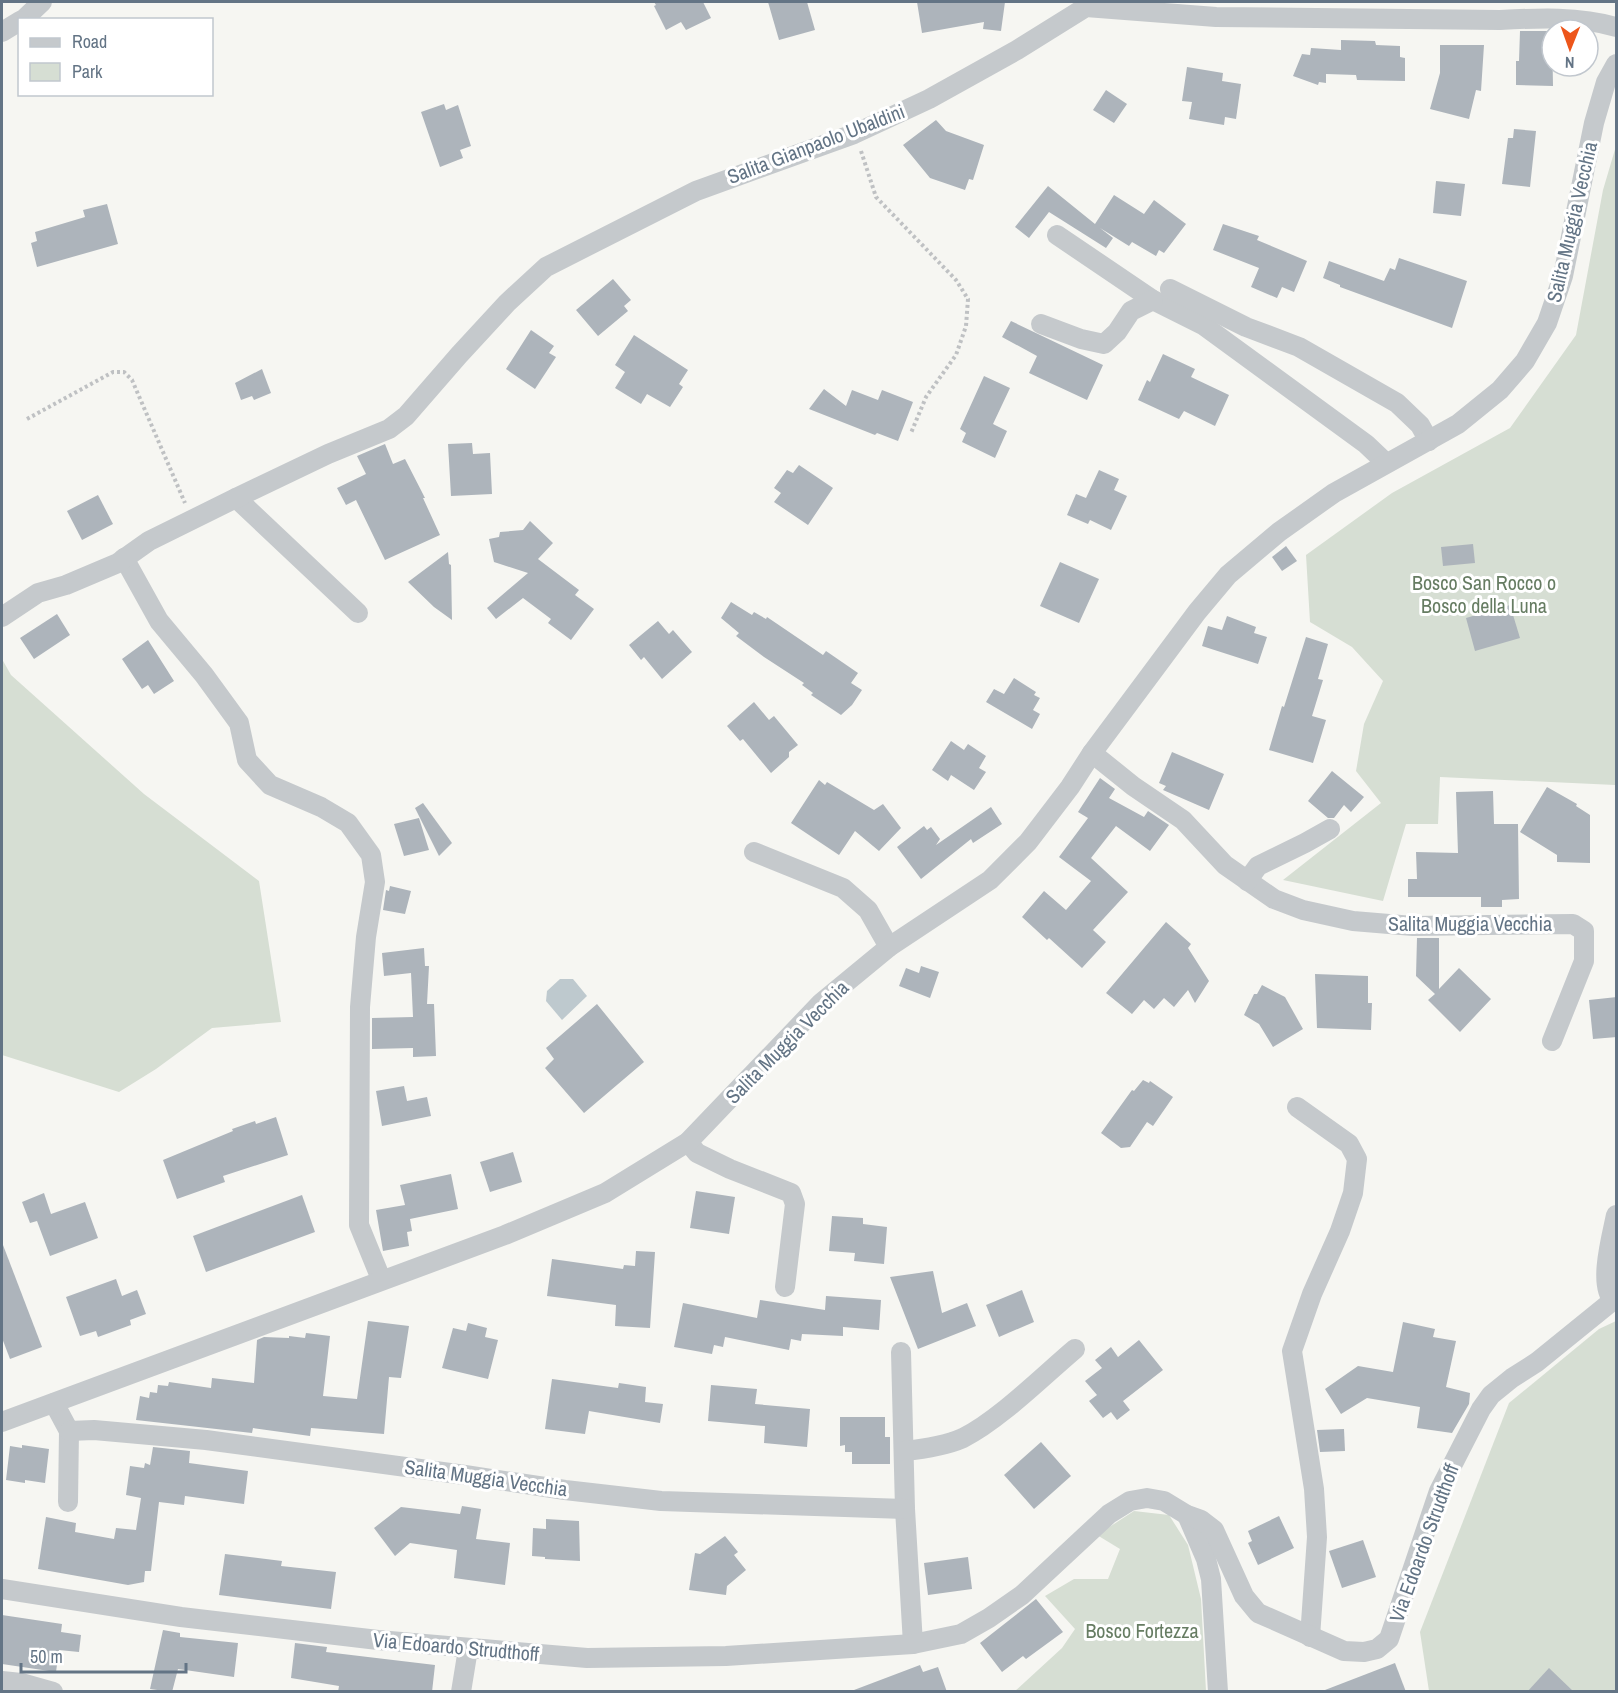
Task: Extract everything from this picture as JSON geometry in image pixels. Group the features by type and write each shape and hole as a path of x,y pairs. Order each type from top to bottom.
{"street":[{"path":"23,18 42,2"},
{"name":"Salita Gianpaolo Ubaldini","path":"2,617 38,593 93,575 149,541 328,454 388,429 406,416 475,338 546,267 696,191 854,134 929,99 1017,50 1086,7 1216,17 1500,20 1541,18 1596,21 1617,27"},
{"path":"2,32 18,22"},
{"name":"Salita Muggia Vecchia","path":"2,1419 54,1402 505,1235 605,1193 688,1142 821,1003 890,947 990,880 1028,842 1197,612 1228,575 1279,532 1334,494 1458,424 1500,390 1526,361 1547,323 1563,276 1594,123 1606,82 1617,64"},
{"path":"1057,235 1153,300 1203,326 1366,444 1386,463"},
{"path":"1170,289 1246,327 1299,347 1397,403 1420,425 1429,441"},
{"path":"1041,324 1081,339 1104,344 1117,332 1131,311 1153,300"},
{"path":"236,498 358,613"},
{"path":"124,558 159,621 204,675 239,723 247,760 270,785 321,807 348,823 371,855 375,882 366,937 360,1007 359,1225 381,1280"},
{"name":"Salita Muggia Vecchia","path":"1092,753 1133,786 1183,820 1225,865 1274,899 1303,910 1353,921 1413,926 1573,924 1584,931 1584,961 1552,1041"},
{"path":"1247,881 1258,866 1330,828"},
{"path":"754,852 843,888 868,910 890,947"},
{"path":"1297,1107 1349,1144 1358,1159 1353,1192 1340,1232 1312,1294 1292,1351 1314,1489 1317,1537 1310,1637"},
{"path":"688,1142 697,1153 730,1169 791,1193 795,1204 785,1287"},
{"name":"Via Edoardo Strudthoff","path":"2,1589 181,1617 468,1649 587,1658 714,1657 913,1644 961,1634 989,1618 1022,1595 1109,1514 1130,1501 1147,1498 1164,1501 1187,1515 1202,1520 1214,1530 1244,1596 1258,1613 1344,1651 1364,1652 1377,1649 1389,1639 1439,1491 1491,1395 1537,1362 1615,1299 1609,1296 1605,1269 1617,1215"},
{"path":"904,1451 930,1448 963,1438 996,1416 1075,1349"},
{"path":"901,1352 904,1509 913,1644"},
{"path":"54,1402 69,1431 68,1502"},
{"name":"Salita Muggia Vecchia","path":"69,1431 94,1430 206,1440 565,1491 661,1501 904,1509"},
{"path":"1187,1515 1206,1559 1211,1579 1218,1692"},
{"path":"461,1692 468,1649"},
{"path":"2,1681 21,1683 53,1692"}],"path":[{"path":"854,134 876,197 956,280 968,299 966,326 956,355 926,397 911,433"},
{"path":"27,419 113,372 124,372 132,380 192,520"}],"green space":[{"name":"Bosco San Rocco o Bosco della Luna","path":"1616,146 1615,785 1440,777 1438,824 1406,824 1383,901 1283,880 1381,803 1356,771 1364,724 1383,681 1352,647 1310,622 1306,555 1392,493 1510,428 1576,335 1603,190"},
{"path":"2,659 11,675 144,794 259,881 281,1022 212,1028 156,1069 119,1092 2,1055"},
{"path":"1616,1321 1616,1691 1429,1691 1420,1632 1509,1403 1599,1329"},
{"name":"Bosco Fortezza","path":"1134,1511 1169,1515 1188,1545 1201,1599 1206,1691 1014,1692 1062,1648 1075,1629 1045,1596 1074,1579 1108,1579 1120,1549 1097,1535"}],"shaded area":[{"path":"560,979 573,979 587,996 562,1020 546,1001 547,991"}],"building":[{"path":"654,2 703,2 711,18 686,30 681,22 666,30"},
{"path":"768,2 807,2 815,30 779,40"},
{"path":"917,2 1005,2 1001,31 983,29 984,22 922,33"},
{"path":"1520,31 1540,31 1540,78 1553,78 1553,86 1516,85 1516,61 1519,61"},
{"path":"1341,40 1375,41 1376,45 1400,46 1400,57 1405,58 1405,81 1357,80 1356,75 1326,74 1326,83 1319,82 1318,85 1293,76 1302,54 1310,55 1311,48 1341,50"},
{"path":"1440,45 1484,45 1481,91 1476,90 1469,119 1430,109 1440,73"},
{"path":"1187,67 1223,73 1222,81 1241,84 1236,119 1225,117 1224,125 1189,119 1192,102 1182,101"},
{"path":"1106,90 1127,104 1114,123 1093,110"},
{"path":"444,104 446,110 458,105 471,146 460,150 463,158 440,167 421,112"},
{"path":"936,120 946,131 984,145 973,180 969,179 965,190 930,178 903,145"},
{"path":"1514,129 1536,131 1530,187 1502,184 1508,138 1513,138"},
{"path":"1436,181 1465,184 1461,216 1433,213"},
{"path":"1048,186 1095,224 1114,195 1144,214 1154,200 1186,224 1164,253 1159,250 1156,256 1132,242 1129,246 1100,228 1113,238 1106,248 1049,212 1029,238 1015,227"},
{"path":"107,204 118,244 37,267 31,243 37,241 35,232 85,217 83,210"},
{"path":"1223,224 1259,236 1257,240 1307,261 1294,292 1282,287 1277,298 1251,287 1259,268 1213,250"},
{"path":"1399,258 1467,281 1452,328 1340,287 1323,278 1329,261 1384,281 1390,268 1395,270"},
{"path":"613,279 631,300 624,306 628,311 598,336 576,310"},
{"path":"1011,321 1103,365 1087,400 1029,373 1037,356 1002,337"},
{"path":"531,330 554,346 549,353 556,357 535,389 506,369"},
{"path":"634,335 688,370 679,384 683,387 670,407 647,394 641,404 615,388 625,372 615,365"},
{"path":"1163,354 1195,369 1191,377 1229,395 1215,426 1184,411 1179,419 1138,400 1147,380 1150,382"},
{"path":"262,369 271,393 254,400 252,396 241,400 235,383"},
{"path":"984,376 1010,388 993,424 1007,431 995,458 962,442 966,433 960,429"},
{"path":"824,389 846,406 852,390 878,400 882,390 913,402 898,441 877,433 875,435 809,409"},
{"path":"472,443 473,454 490,453 492,494 451,496 448,444"},
{"path":"385,444 393,464 405,459 425,498 423,498 440,535 385,560 356,500 346,505 337,488 366,474 357,456"},
{"path":"799,465 833,488 808,525 774,502 781,493 774,488 787,470 793,473"},
{"path":"1099,470 1119,479 1114,490 1127,496 1111,530 1090,520 1088,524 1067,515 1076,494 1086,498"},
{"path":"98,495 113,524 82,540 67,511"},
{"path":"530,521 553,543 538,559 579,590 575,595 594,609 571,640 548,623 551,619 523,598 496,619 487,608 528,573 494,562 489,539 499,537 500,532 523,530"},
{"path":"1473,544 1475,563 1443,566 1441,547"},
{"path":"1286,546 1297,561 1282,571 1272,557"},
{"path":"448,552 451,565 452,620 434,607 408,582"},
{"path":"1060,562 1099,579 1079,623 1040,606"},
{"path":"731,602 752,615 754,612 766,619 767,617 823,655 826,651 858,673 851,683 862,690 852,705 841,715 811,695 813,693 802,685 804,683 736,636 739,633 721,618"},
{"path":"1510,605 1520,638 1475,651 1466,618"},
{"path":"57,614 70,635 34,659 20,638"},
{"path":"1227,616 1256,627 1254,633 1267,637 1258,664 1202,646 1208,626 1222,630"},
{"path":"658,621 669,634 673,630 692,652 662,679 644,657 641,660 629,645"},
{"path":"1306,637 1328,644 1318,679 1323,680 1312,716 1326,720 1313,763 1269,750"},
{"path":"148,640 174,681 154,694 148,685 142,689 122,659"},
{"path":"1014,678 1036,692 1034,695 1040,698 1033,710 1040,714 1032,729 986,702 994,689 1004,694"},
{"path":"754,702 769,720 774,716 798,745 789,752 789,757 771,773 743,739 740,741 727,726"},
{"path":"951,741 964,750 968,744 986,756 979,768 986,772 974,790 951,775 948,781 932,770"},
{"path":"1172,752 1224,774 1209,810 1163,790 1166,786 1159,783"},
{"path":"1332,771 1364,797 1351,812 1344,805 1334,818 1328,818 1308,801"},
{"path":"1100,778 1115,789 1109,798 1144,817 1148,811 1169,825 1150,851 1116,826 1091,858 1128,892 1093,930 1106,942 1082,968 1022,917 1044,891 1066,910 1091,881 1059,857 1088,818 1078,812"},
{"path":"819,780 825,785 827,782 874,810 883,804 901,828 879,851 855,831 839,855 791,823"},
{"path":"1547,787 1577,804 1576,806 1590,815 1590,863 1557,862 1557,855 1520,832"},
{"path":"1493,791 1494,824 1518,824 1519,899 1502,900 1502,907 1481,907 1481,897 1408,897 1408,879 1417,879 1416,852 1458,853 1456,792"},
{"path":"423,803 452,843 439,856 415,808"},
{"path":"991,807 1002,824 973,843 971,839 921,879 897,847 924,826 927,830 931,827 940,839 936,845"},
{"path":"419,818 429,850 404,856 394,824"},
{"path":"390,886 411,891 405,914 383,910 386,890 389,891"},
{"path":"1166,922 1191,944 1188,948 1209,981 1195,1003 1188,990 1174,1007 1164,998 1154,1009 1144,1000 1132,1014 1106,993"},
{"path":"1417,938 1439,938 1439,989 1459,968 1491,999 1460,1032 1428,1000 1435,994 1416,976"},
{"path":"424,948 425,966 429,966 427,1004 434,1004 436,1056 413,1057 413,1048 372,1049 372,1018 413,1017 411,973 384,976 382,953"},
{"path":"921,966 939,972 930,998 899,986 906,968 919,973"},
{"path":"1315,974 1368,976 1368,1003 1372,1003 1371,1030 1317,1028"},
{"path":"1262,985 1285,997 1303,1029 1273,1047 1259,1024 1244,1015 1254,994 1257,994"},
{"path":"1617,997 1617,1037 1593,1039 1589,1000"},
{"path":"597,1004 644,1062 584,1113 545,1068 554,1059 546,1048"},
{"path":"1143,1080 1149,1083 1150,1081 1173,1097 1153,1126 1147,1122 1130,1147 1121,1148 1101,1133 1132,1090 1134,1091"},
{"path":"404,1086 407,1101 427,1097 431,1116 382,1126 376,1091"},
{"path":"276,1117 288,1155 223,1176 225,1182 177,1199 163,1160 233,1131 232,1129"},
{"path":"513,1152 522,1182 490,1192 480,1162"},
{"path":"451,1174 458,1209 410,1219 412,1231 407,1232 409,1246 383,1251 376,1210 405,1205 400,1185"},
{"path":"696,1191 735,1197 729,1234 690,1228"},
{"path":"44,1193 51,1214 85,1202 98,1238 50,1256 37,1221 30,1223 22,1202"},
{"path":"302,1195 315,1232 206,1272 193,1236"},
{"path":"832,1216 863,1218 863,1224 887,1227 884,1264 854,1261 855,1253 829,1251"},
{"path":"2,1245 42,1347 10,1359 2,1338"},
{"path":"636,1251 655,1252 650,1328 615,1326 616,1305 547,1296 552,1259 623,1269 624,1265 635,1266"},
{"path":"933,1271 942,1313 967,1303 976,1326 918,1349 890,1277"},
{"path":"116,1279 122,1296 137,1290 146,1314 130,1320 131,1325 98,1337 96,1331 80,1336 66,1297"},
{"path":"1022,1290 1034,1322 999,1337 986,1305"},
{"path":"826,1296 881,1300 879,1330 843,1327 843,1336 802,1334 801,1341 791,1339 789,1350 725,1337 723,1347 714,1345 712,1354 674,1347 683,1303 757,1318 760,1300 825,1310"},
{"path":"368,1321 409,1326 401,1378 389,1377 384,1434 311,1428 310,1436 253,1428 252,1433 136,1420 140,1396 149,1398 150,1392 157,1393 158,1385 168,1386 169,1382 211,1388 212,1378 254,1383 257,1340 264,1337 305,1338 306,1333 330,1336 323,1396 357,1399"},
{"path":"1403,1322 1435,1329 1433,1337 1456,1341 1446,1387 1470,1393 1469,1404 1452,1433 1417,1428 1420,1407 1367,1398 1341,1414 1325,1389 1358,1366 1393,1372"},
{"path":"468,1323 487,1328 485,1337 498,1340 488,1379 442,1368 453,1328 466,1331"},
{"path":"1139,1340 1163,1370 1123,1401 1130,1410 1117,1420 1111,1412 1103,1418 1089,1401 1097,1395 1085,1381 1102,1368 1095,1360 1111,1347 1118,1357"},
{"path":"552,1379 618,1388 619,1383 646,1387 645,1402 663,1404 660,1423 589,1411 585,1434 545,1429"},
{"path":"711,1385 757,1389 755,1404 810,1409 807,1447 764,1443 765,1426 708,1421"},
{"path":"840,1417 885,1417 885,1437 890,1437 890,1464 852,1464 852,1452 845,1452 845,1445 840,1446"},
{"path":"1344,1429 1345,1451 1320,1452 1317,1430"},
{"path":"1041,1442 1071,1476 1034,1509 1004,1475"},
{"path":"22,1445 49,1449 45,1483 6,1480 10,1446 22,1448"},
{"path":"153,1447 190,1451 189,1463 248,1471 244,1504 185,1496 184,1505 159,1502 151,1571 145,1571 144,1582 128,1585 38,1569 46,1517 76,1523 75,1532 114,1539 116,1528 136,1530 141,1498 126,1495 130,1466 144,1468 145,1463 150,1465"},
{"path":"462,1506 481,1509 476,1539 510,1543 505,1585 454,1578 457,1550 410,1543 395,1556 374,1528 401,1507 460,1514"},
{"path":"1279,1516 1294,1548 1258,1565 1248,1543 1252,1541 1248,1531"},
{"path":"546,1519 579,1521 580,1561 532,1556 533,1528 546,1529"},
{"path":"725,1536 738,1552 734,1555 746,1570 727,1586 726,1595 689,1590 695,1553 700,1554"},
{"path":"1363,1540 1376,1577 1342,1588 1329,1551"},
{"path":"225,1554 282,1561 281,1566 336,1572 331,1609 219,1595"},
{"path":"968,1557 972,1589 928,1595 924,1563"},
{"path":"1036,1599 1063,1632 1026,1659 1023,1656 1002,1672 980,1643"},
{"path":"2,1615 62,1624 61,1632 81,1635 79,1652 59,1650 56,1672 2,1664"},
{"path":"163,1630 180,1633 180,1637 238,1643 234,1677 178,1669 172,1692 150,1689"},
{"path":"295,1643 327,1647 326,1652 435,1665 432,1692 338,1692 339,1686 291,1678"},
{"path":"1395,1663 1406,1692 1326,1692 1325,1690"},
{"path":"920,1665 923,1672 938,1667 947,1692 854,1692 854,1690"},
{"path":"1549,1668 1574,1692 1527,1692"}]}
